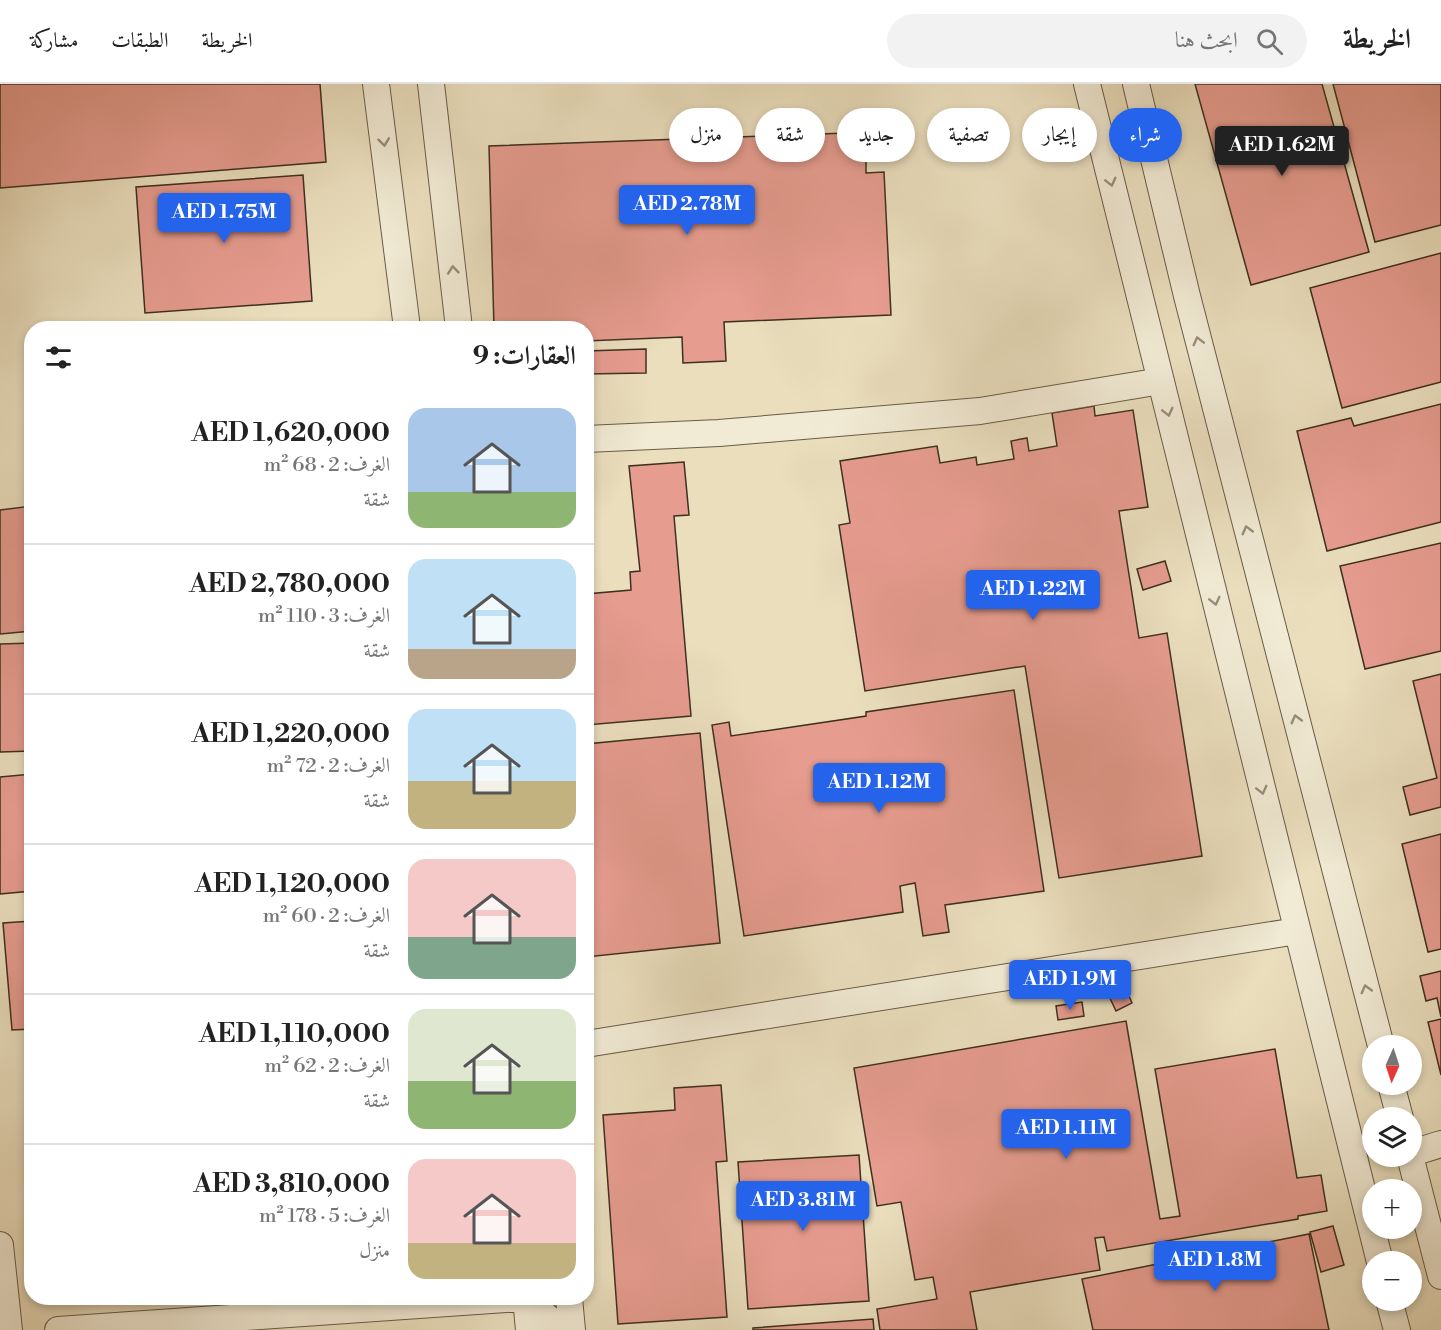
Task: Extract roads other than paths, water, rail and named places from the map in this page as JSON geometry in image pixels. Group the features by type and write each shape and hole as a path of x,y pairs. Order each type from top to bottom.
{"street":[{"path":"376,84 406,321"},
{"path":"430,84 458,321"},
{"path":"1087,84 1377,1251"},
{"path":"1136,84 1187,296 1378,1035"},
{"path":"594,439 719,433 980,411 1161,381"},
{"path":"594,1043 1298,931"},
{"path":"1422,1151 1441,1144"},
{"path":"1414,1167 1441,1276"},
{"path":"0,1245 9,1330"},
{"path":"58,1330 420,1305"},
{"path":"527,1305 529,1330"},
{"path":"534,1305 561,1330"},
{"path":"569,1305 572,1330"},
{"path":"1392,1311 1397,1330"}]}
